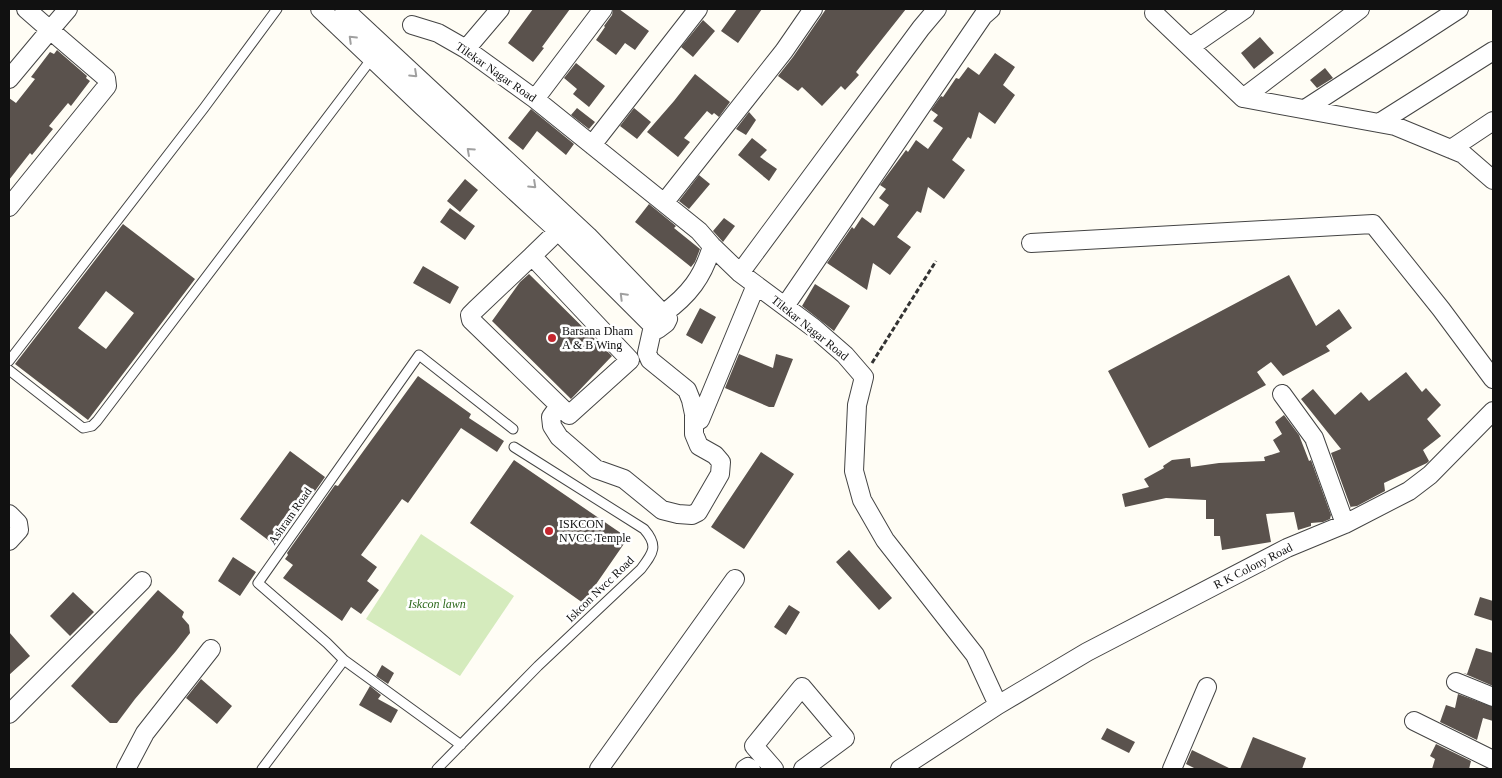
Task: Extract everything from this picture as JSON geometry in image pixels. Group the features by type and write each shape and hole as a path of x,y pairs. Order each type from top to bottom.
{"street":[{"path":"9,207 107,86 106,78 26,9"},
{"path":"9,79 68,9"},
{"path":"320,9 378,52 564,225 658,320"},
{"path":"344,9 378,52"},
{"path":"466,50 500,9"},
{"path":"535,98 603,9"},
{"path":"592,145 698,9"},
{"path":"664,203 784,51 813,9"},
{"path":"740,273 937,9"},
{"path":"785,306 983,16 991,9"},
{"path":"1190,47 1245,9"},
{"path":"1243,98 1360,9"},
{"path":"1305,109 1459,9"},
{"path":"1155,10 1243,98 1395,126 1463,154 1493,180"},
{"name":"Tilekar Nagar Road","path":"412,25 438,33 535,98 699,231 740,273 814,328 845,355 864,376"},
{"path":"1379,123 1493,51"},
{"path":"1451,149 1493,121"},
{"path":"1030,243 1373,224 1441,309 1493,379"},
{"path":"532,256 630,360 569,415 471,320 470,315 564,225"},
{"path":"559,406 551,417 552,426 559,437 596,470 624,479 662,510 692,515 698,512 720,474 721,462 715,455 699,446 694,434 694,414 687,390 650,360 647,353 658,320 678,303 697,282 712,246"},
{"path":"700,420 756,285"},
{"path":"864,376 857,405 854,472 862,500 885,540 975,655 998,705 900,769"},
{"path":"1282,394 1314,438 1345,524"},
{"name":"R K Colony Road","path":"998,705 1087,652 1216,584 1286,548 1345,524 1409,491 1430,475 1493,411"},
{"path":"9,514 18,523 19,530 9,541"},
{"path":"599,769 735,579"},
{"path":"9,714 142,581"},
{"path":"126,769 145,733 210,649"},
{"path":"1456,682 1493,697"},
{"path":"774,769 754,746 802,687 845,738 803,769"},
{"path":"1172,769 1207,687"},
{"path":"1414,721 1493,760"},
{"path":"746,769 748,767 750,769"}],"lane":[{"path":"9,361 204,108 277,9"},
{"path":"9,370 83,428 92,426 378,52"},
{"name":"Ashram Road","path":"344,660 258,583 419,355 513,429"},
{"name":"Iskcon Nvcc Road","path":"436,769 538,666 640,569 654,548 652,538 644,529 514,447"},
{"path":"262,769 344,660 461,744"}],"path":[{"path":"864,376 936,260"}],"green space":[{"name":"Iskcon lawn","path":"421,534 514,596 460,676 366,619"}],"building":[{"path":"533,9 570,9 533,62 508,43"},
{"path":"613,9 619,9 649,31 635,50 625,43 616,55 596,40 612,15"},
{"path":"737,9 762,9 738,43 721,31"},
{"path":"826,9 906,9 856,72 859,75 845,90 841,86 822,106 802,87 798,91 778,76"},
{"path":"703,20 715,31 693,57 681,47"},
{"path":"1260,37 1274,53 1254,69 1241,53"},
{"path":"57,50 87,76 86,78 90,81 71,106 68,103 49,126 53,129 32,155 30,153 9,180 9,98 16,103 35,79 31,77 50,52 54,54"},
{"path":"995,53 1015,67 1003,85 1015,95 995,124 979,112 971,139 968,137 952,160 965,170 944,199 928,187 921,213 917,211 897,237 911,247 890,275 873,263 867,290 827,263 852,227 854,229 862,217 874,226 889,205 879,198 886,189 880,185 906,150 908,152 916,140 928,149 943,128 933,121 938,115 931,110 941,96 943,97 956,78 959,79 968,67 979,75"},
{"path":"576,63 605,86 589,107 573,94 577,89 564,78"},
{"path":"1325,68 1333,78 1317,88 1310,80"},
{"path":"695,74 730,102 719,117 707,111 684,138 690,142 678,157 647,132"},
{"path":"577,108 595,122 589,129 571,115"},
{"path":"634,108 651,122 637,139 620,126"},
{"path":"531,109 574,144 566,155 537,131 523,150 508,138"},
{"path":"749,112 756,120 746,135 736,129"},
{"path":"752,138 767,150 760,157 777,169 769,181 738,155"},
{"path":"699,175 710,184 689,209 679,201"},
{"path":"465,179 478,190 460,212 447,201"},
{"path":"649,204 700,249 691,267 635,222"},
{"path":"450,208 475,226 465,240 440,222"},
{"path":"724,218 735,226 723,242 713,231"},
{"path":"123,224 195,279 88,420 15,364","holes":["106,291 134,313 106,349 78,328"]},
{"path":"423,266 459,287 450,304 413,283"},
{"name":"Barsana Dham A & B Wing","path":"529,274 612,356 571,399 492,321 520,282"},
{"path":"1289,275 1316,326 1339,309 1352,328 1326,346 1330,351 1283,376 1271,362 1257,372 1266,385 1149,448 1108,371"},
{"path":"815,284 850,306 834,331 802,306"},
{"path":"700,308 716,317 702,344 686,335"},
{"path":"739,354 773,368 776,354 793,359 774,407 769,407 725,388"},
{"path":"1406,372 1422,392 1426,388 1441,405 1427,419 1441,436 1423,450 1429,461 1427,463 1384,483 1385,491 1357,506 1351,507 1331,453 1341,449 1301,399 1313,389 1335,415 1361,392 1369,401"},
{"path":"418,376 471,414 469,418 504,441 497,452 461,428 408,503 402,499 361,555 377,567 367,581 379,590 361,614 351,607 342,621 283,578 293,565 285,559 288,555 287,553 335,485 338,486"},
{"path":"1284,415 1299,435 1309,461 1311,460 1331,515 1330,519 1311,523 1311,526 1298,530 1294,512 1266,514 1271,542 1222,550 1220,536 1214,536 1214,519 1206,519 1206,500 1166,498 1125,507 1122,494 1149,487 1144,479 1164,468 1163,466 1172,460 1190,458 1191,467 1219,463 1265,461 1264,457 1280,452 1273,440 1282,434 1275,422"},
{"path":"290,451 325,477 276,546 240,519"},
{"path":"761,452 794,474 744,549 711,527"},
{"name":"ISKCON NVCC Temple","path":"514,460 628,538 583,603 470,523"},
{"path":"849,550 892,598 879,610 836,562"},
{"path":"233,557 256,572 240,596 218,581"},
{"path":"158,590 184,612 182,617 189,625 190,633 117,723 110,723 71,686"},
{"path":"73,592 94,612 70,636 50,616"},
{"path":"1480,597 1493,601 1493,621 1474,615"},
{"path":"789,605 800,612 786,635 774,627"},
{"path":"9,632 30,656 9,675"},
{"path":"1476,648 1493,653 1493,686 1463,673 1467,674"},
{"path":"382,665 394,673 388,684 376,676"},
{"path":"201,679 232,706 217,724 186,698"},
{"path":"370,686 381,695 378,699 398,710 391,723 359,705"},
{"path":"1458,694 1493,707 1493,721 1483,718 1477,740 1440,722 1446,705 1455,708"},
{"path":"1107,728 1135,742 1129,753 1101,739"},
{"path":"1253,737 1306,758 1302,769 1240,769"},
{"path":"1436,744 1471,761 1469,769 1432,769 1435,759 1430,756"},
{"path":"1192,750 1231,769 1196,769 1186,764"}],"place":[{"name":"Barsana Dham A & B Wing","path":"552,338"},
{"name":"ISKCON NVCC Temple","path":"549,531"}]}
